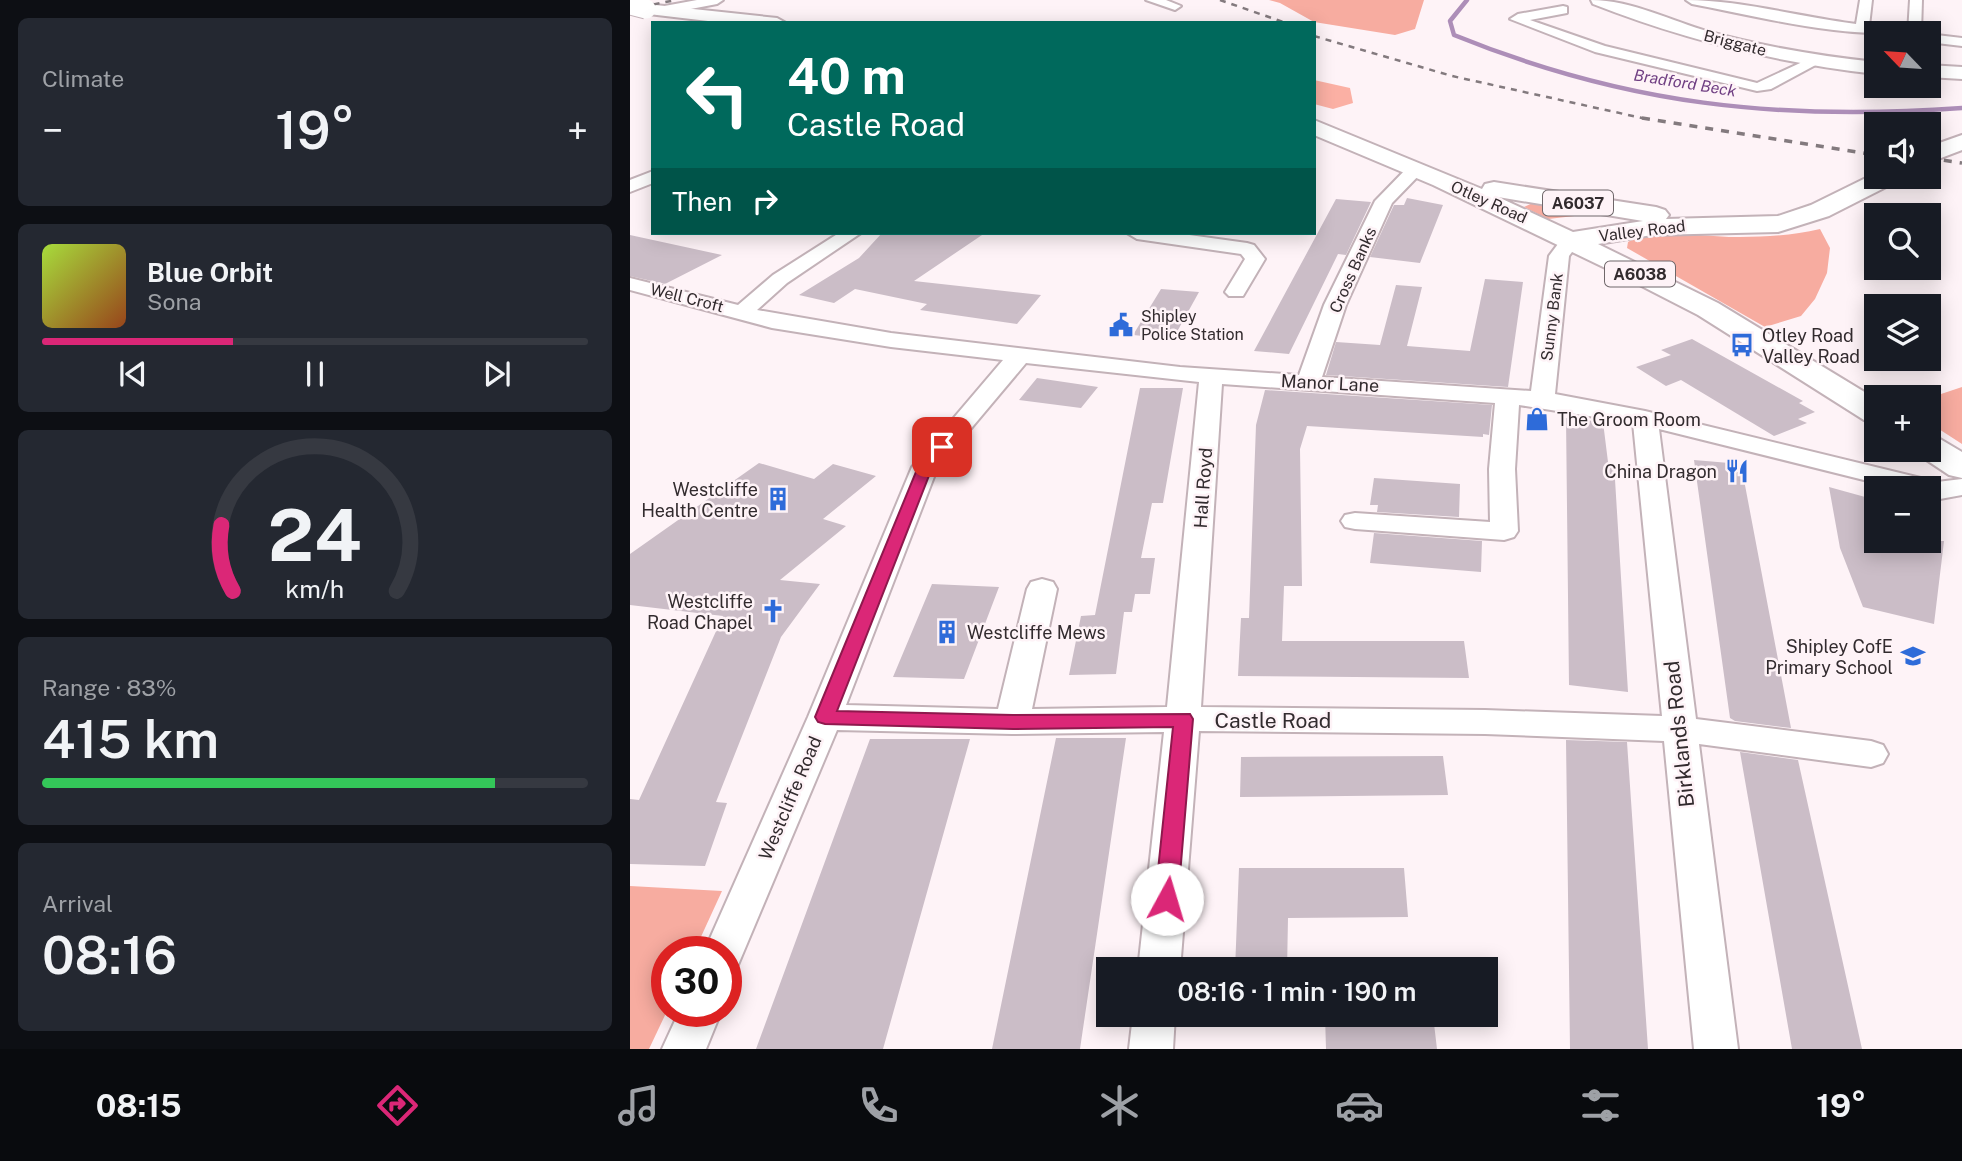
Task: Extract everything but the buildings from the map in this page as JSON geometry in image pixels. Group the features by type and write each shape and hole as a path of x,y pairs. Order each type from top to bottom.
{"main road":[{"name":"Briggate","path":"1599,0 1660,23 1816,61 1864,67"},
{"path":"639,12 753,21"},
{"path":"639,12 671,21"},
{"path":"1941,72 1962,73"},
{"name":"Otley Road","path":"1316,128 1442,180 1544,227 1708,309 1864,406"},
{"path":"1941,150 1962,142"},
{"name":"Valley Road","path":"1442,180 1713,224"},
{"name":"Valley Road","path":"1571,240 1633,229 1713,224 1778,224 1828,207 1864,189"},
{"name":"Valley Road","path":"1544,227 1605,216 1662,216"},
{"path":"1941,454 1962,467"}],"street":[{"path":"639,12 718,0"},
{"path":"1152,0 1175,6"},
{"path":"1692,0 1765,15 1862,29 1866,0"},
{"path":"1765,15 1770,0"},
{"path":"1915,21 1916,0"},
{"path":"1563,10 1516,19 1600,49 1743,85 1766,86 1816,61"},
{"path":"1941,40 1962,42"},
{"name":"Cross Banks","path":"1308,382 1335,305 1384,201 1416,169"},
{"path":"630,187 651,177"},
{"path":"748,307 849,235"},
{"path":"1151,235 1247,249 1255,259 1236,292"},
{"name":"Sunny Bank","path":"1542,399 1559,256 1571,240"},
{"name":"Well Croft","path":"630,284 748,307"},
{"name":"Manor Lane","path":"748,307 772,321 1018,356 1211,377 1542,399 1645,418 1876,476"},
{"name":"Westcliffe Road","path":"731,936 825,717 925,467 1018,356"},
{"name":"Hall Royd","path":"1183,719 1211,377"},
{"path":"1355,521 1504,531 1502,469 1508,396"},
{"name":"Birklands Road","path":"1645,418 1716,1049"},
{"name":"Manor Lane","path":"1941,491 1962,487"},
{"path":"1013,722 1042,589"},
{"name":"Castle Road","path":"825,717 1013,722 1183,719 1485,722 1678,729 1871,754"},
{"path":"1160,957 1183,719"},
{"path":"684,1049 694,1027"},
{"path":"1151,1049 1153,1027"}],"shaded area":[{"path":"1269,0 1424,0 1415,29 1395,35 1316,22"},
{"path":"1316,80 1350,88 1353,103 1333,109 1316,105"},
{"path":"1537,201 1610,212 1548,219 1524,207"},
{"path":"1820,229 1830,248 1827,273 1815,299 1801,316 1765,327 1627,248 1628,242 1652,235 1760,237"},
{"path":"1962,387 1962,444 1941,430 1941,394"},
{"path":"630,886 722,891 701,936 651,936 651,1027 659,1027 649,1049 630,1049"}],"waterway":[{"name":"Bradford Beck","path":"1467,0 1450,21 1454,35 1580,78 1642,92 1703,103 1766,109 1829,112 1962,108"}],"railway":[{"path":"630,9 676,0"},
{"path":"1220,0 1280,21"},
{"path":"1316,37 1452,76 1651,120"},
{"path":"1642,118 1864,153"},
{"path":"1941,160 1962,163"}],"place":[{"name":"Shipley Police Station","path":"1121,325"},
{"name":"Otley Road Valley Road","path":"1742,345"},
{"name":"The Groom Room","path":"1537,419"},
{"name":"China Dragon","path":"1737,471"},
{"name":"Westcliffe Health Centre","path":"778,499"},
{"name":"Westcliffe Road Chapel","path":"773,611"},
{"name":"Westcliffe Mews","path":"947,632"},
{"name":"Shipley CofE Primary School","path":"1913,656"}],"route":[{"path":"942,447 925,467 825,717 1013,722 1183,719 1167,899"}]}
